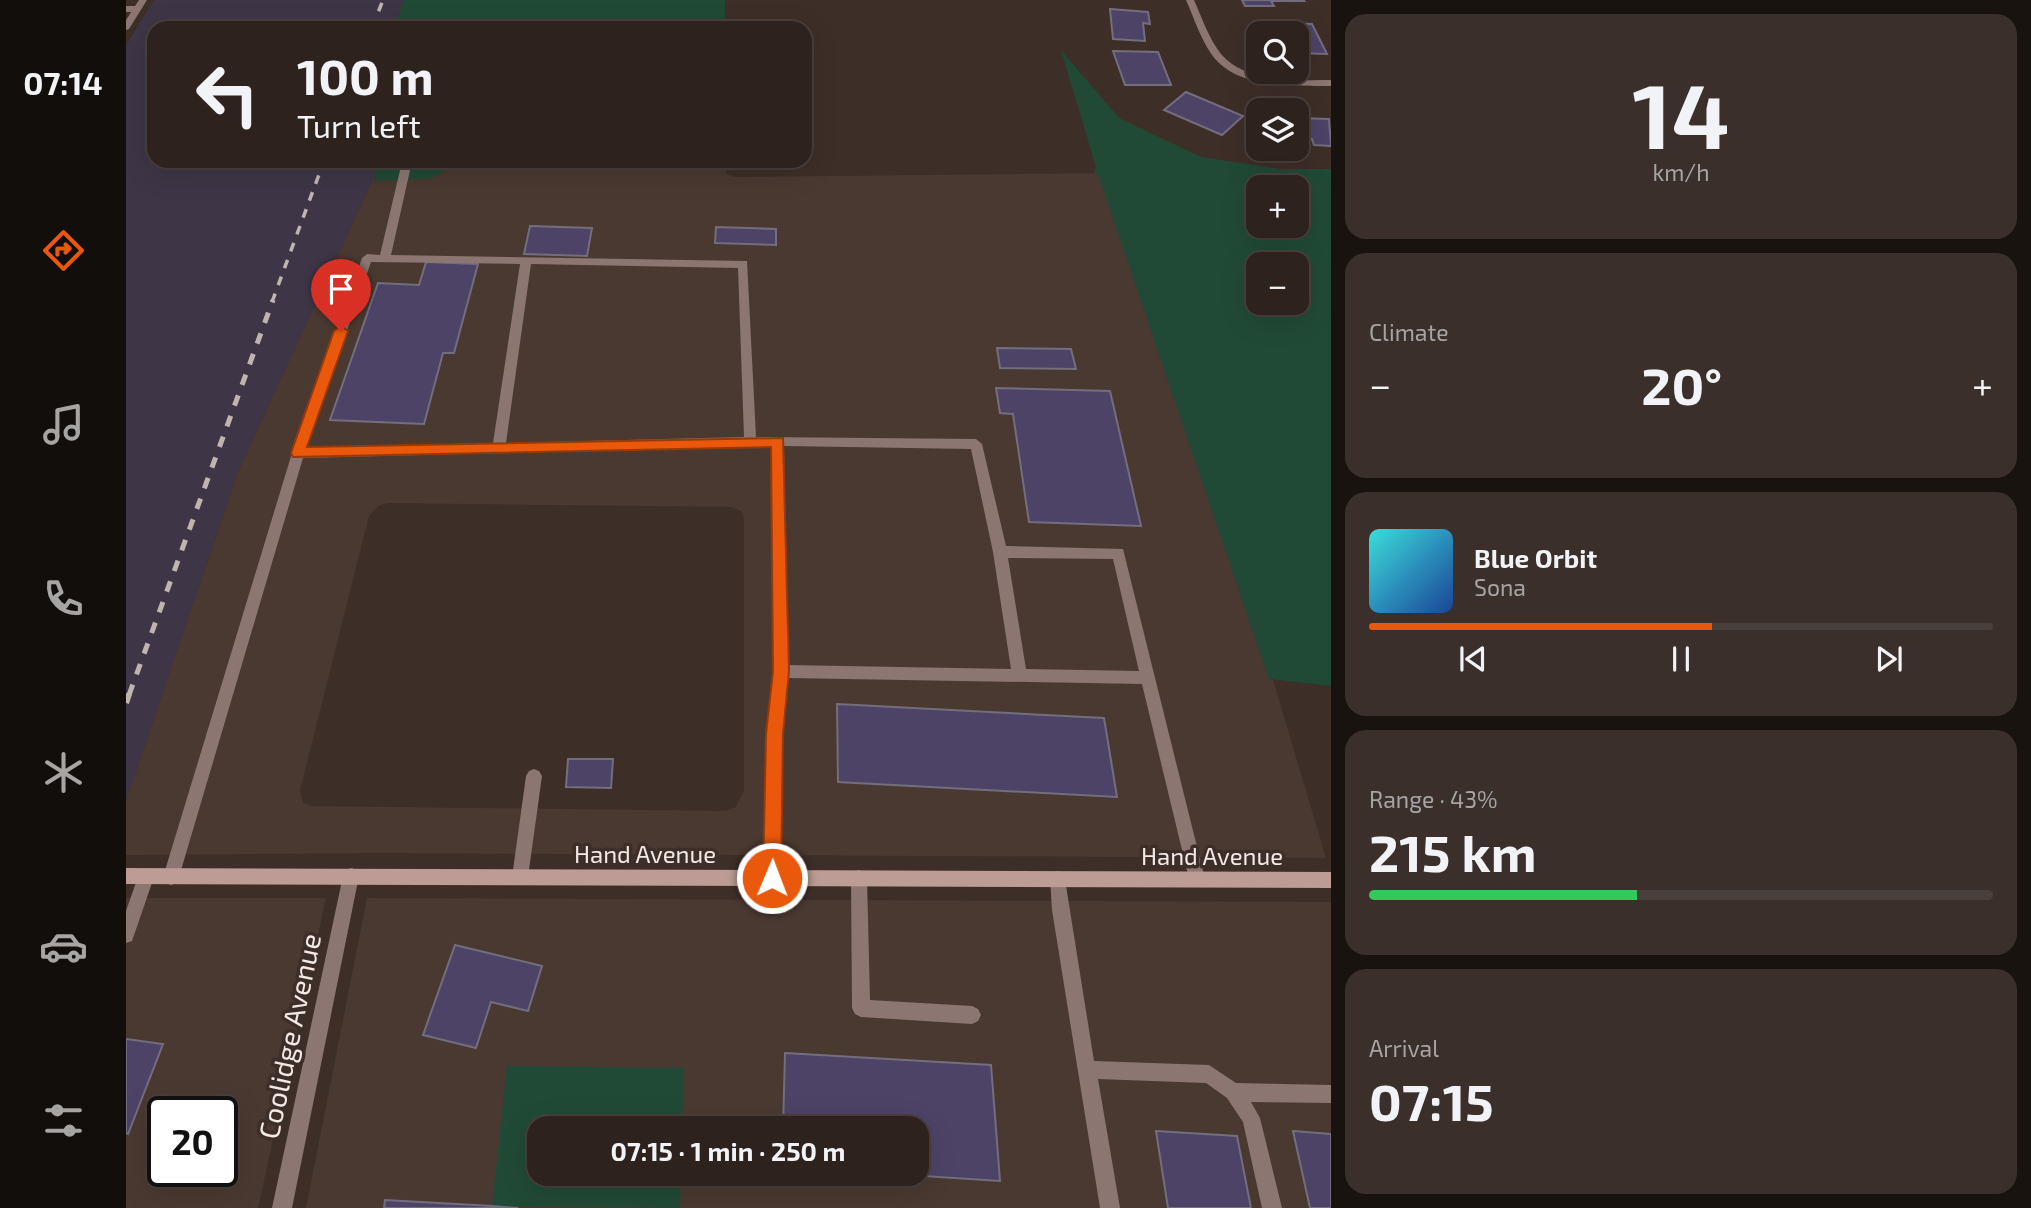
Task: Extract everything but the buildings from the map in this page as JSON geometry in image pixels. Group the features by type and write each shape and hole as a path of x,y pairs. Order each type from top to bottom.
{"street":[{"path":"126,27 143,0"},
{"path":"1190,0 1217,55 1233,70 1263,78 1331,83"},
{"path":"126,9 137,9"},
{"path":"385,258 407,168"},
{"path":"171,877 298,453 367,258 743,264 750,442"},
{"path":"499,448 526,260"},
{"path":"298,453 750,442 976,444 1000,552 1019,674"},
{"path":"772,878 775,734 781,671 778,442"},
{"path":"1000,552 1118,553 1198,879"},
{"path":"781,671 1147,678"},
{"path":"520,877 534,776"},
{"name":"Hand Avenue","path":"126,876 1331,880"},
{"name":"Coolidge Avenue","path":"282,1208 351,876"},
{"path":"126,935 146,877"},
{"path":"859,878 861,1008 972,1015"},
{"path":"1058,879 1060,909 1110,1208"},
{"path":"1087,1070 1209,1074 1233,1091 1251,1118 1272,1208"},
{"path":"1233,1091 1331,1094"}],"shaded area":[{"path":"154,0 404,0 397,21 147,21 147,168 374,168 375,175 238,472 126,801 126,45"},
{"path":"451,168 725,168 726,174 734,177 1098,173 1269,679 1273,680 1326,858 376,853 126,855 126,801 238,472 375,175 375,180 429,179","holes":["388,503 731,507 741,511 744,518 744,791 736,807 725,811 312,806 303,803 300,790 369,516 378,506"]},
{"path":"126,898 326,898 258,1208 126,1208"},
{"path":"367,898 1331,902 1331,1208 306,1208"}],"green space":[{"path":"404,0 725,0 725,21 397,21"},
{"path":"1061,50 1119,118 1201,157 1281,169 1331,169 1331,686 1269,679 1098,174 1094,173 1096,167"},
{"path":"374,168 451,168 429,179 376,181"},
{"path":"507,1066 684,1068 682,1116 527,1116 527,1186 681,1186 680,1208 492,1206"}],"railway":[{"path":"375,21 383,0"},
{"path":"272,302 321,168"},
{"path":"129,695 273,300"},
{"path":"126,703 129,694"}],"route":[{"path":"341,331 298,453 778,442 781,671 775,734 772,878"}]}
